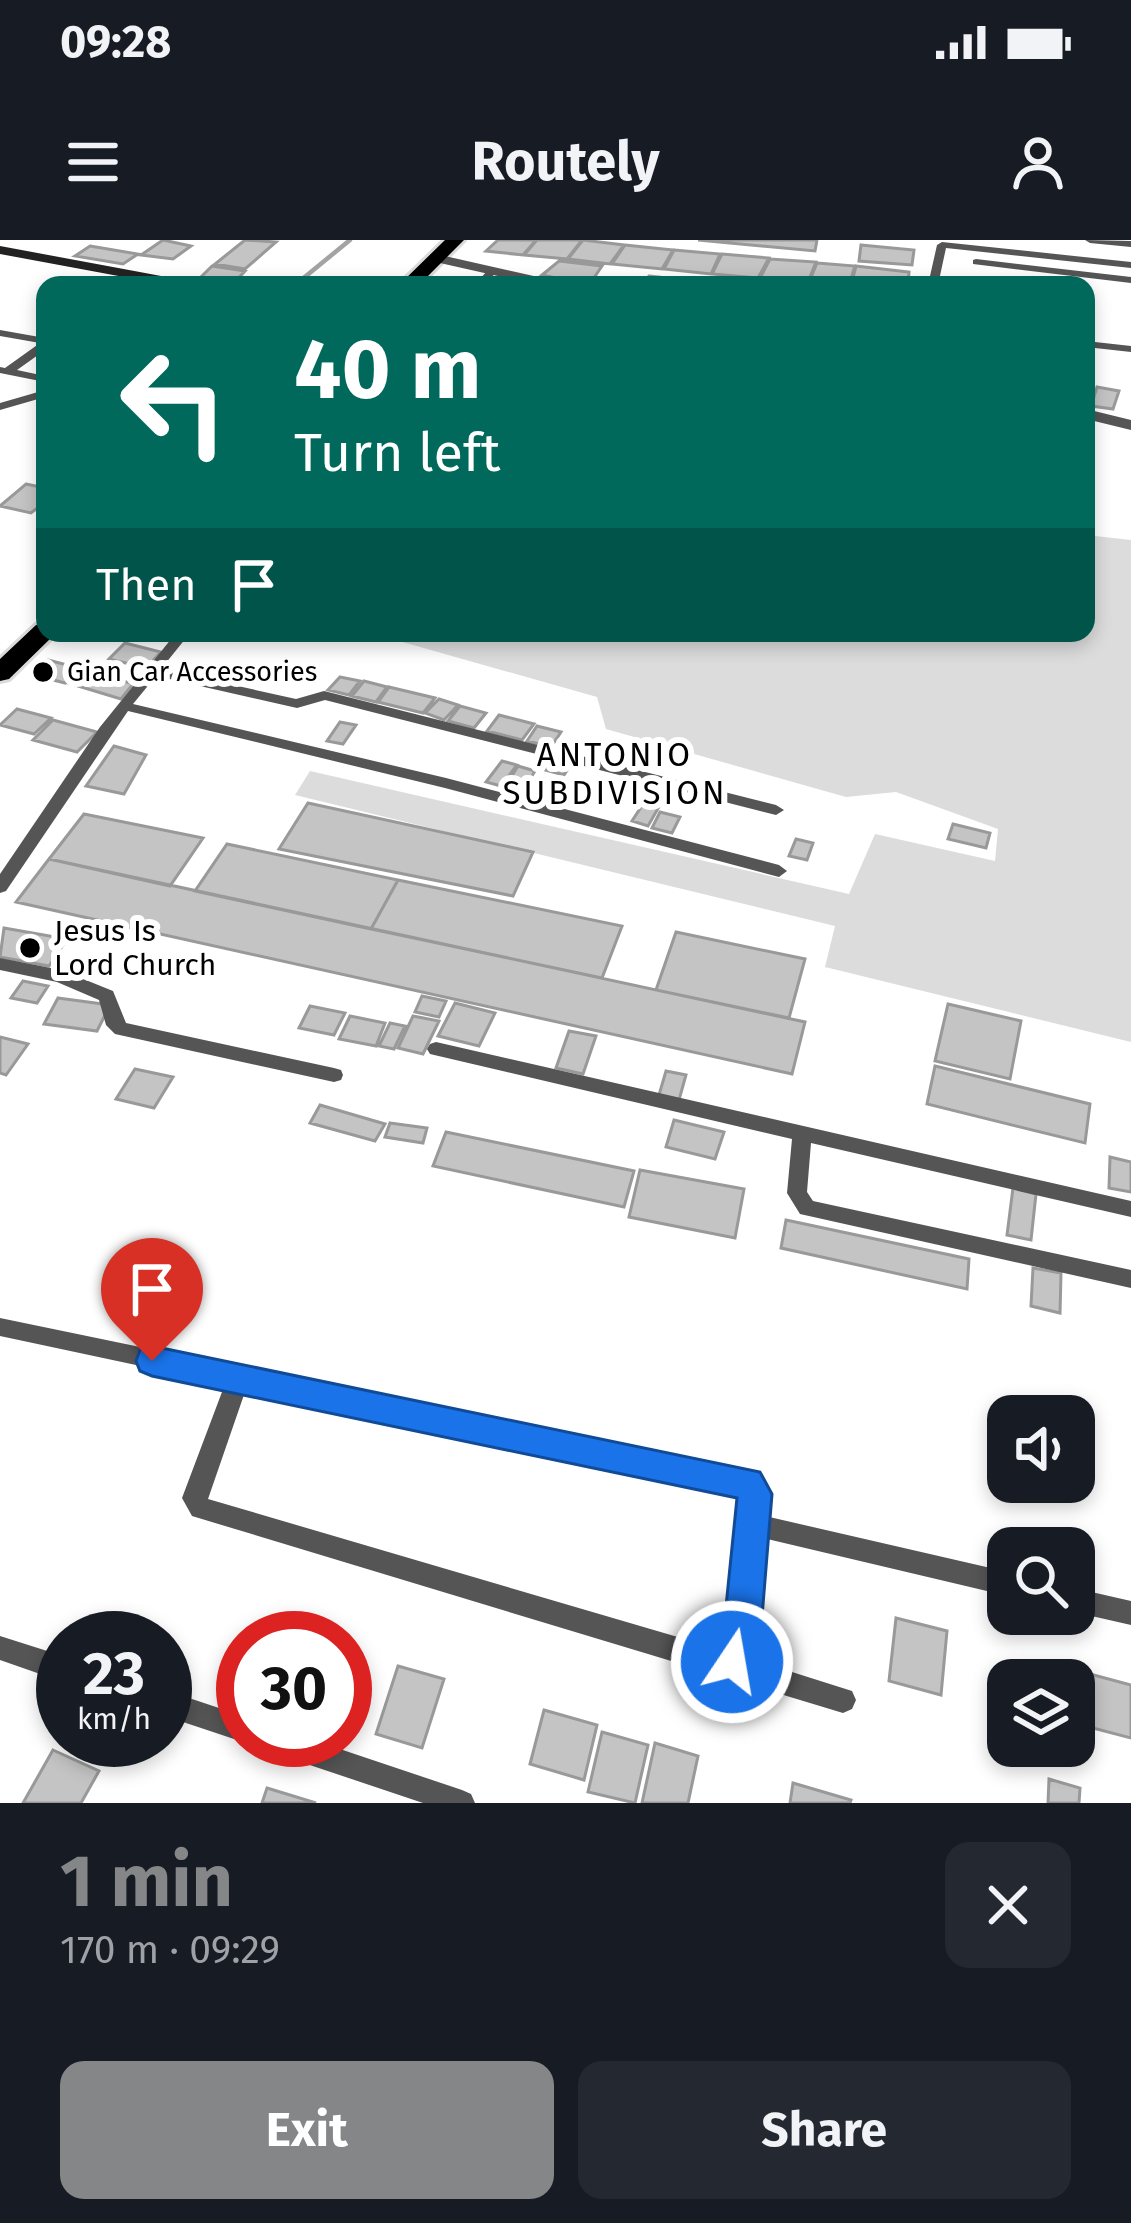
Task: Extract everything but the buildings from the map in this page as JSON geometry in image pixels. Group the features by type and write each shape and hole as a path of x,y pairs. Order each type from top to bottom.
{"highway":[{"path":"417,276 454,240"},
{"path":"0,673 36,639"}],"main road":[{"path":"0,250 140,276"}],"street":[{"path":"1090,240 1131,244"},
{"path":"935,276 942,245 1131,265"},
{"path":"436,258 518,276"},
{"path":"976,262 1131,280"},
{"path":"487,276 493,270"},
{"path":"0,333 36,341"},
{"path":"1095,345 1131,350"},
{"path":"4,370 36,349"},
{"path":"4,370 36,377"},
{"path":"0,407 36,396"},
{"path":"1095,416 1131,425"},
{"path":"0,887 123,706 175,642"},
{"path":"151,670 301,705 325,695 776,810"},
{"path":"123,706 446,783 779,871"},
{"path":"0,964 62,976 107,995 122,1029 334,1075"},
{"path":"436,1049 1131,1209"},
{"path":"802,1135 796,1193 807,1208 1131,1279"},
{"path":"0,1327 238,1380 734,1478 755,1494 740,1654 722,1663"},
{"path":"238,1380 194,1498 200,1508 843,1700"},
{"path":"752,1524 987,1580"},
{"path":"1095,1605 1131,1613"},
{"path":"0,1648 36,1660"},
{"path":"355,1767 462,1803"}],"shaded area":[{"path":"1095,536 1131,540 1131,1042 825,967 835,926 295,795 310,771 849,894 875,834 995,861 998,829 896,792 846,797 606,729 597,697 403,642 1095,642"}],"waterway":[{"path":"306,276 350,240"}],"place":[{"name":"Gian Car Accessories","path":"43,672"},
{"name":"Jesus Is Lord Church","path":"30,948"}],"district":[{"name":"ANTONIO SUBDIVISION","path":"615,773"}],"route":[{"path":"152,1361 747,1484 755,1494 740,1654 732,1662"}]}
